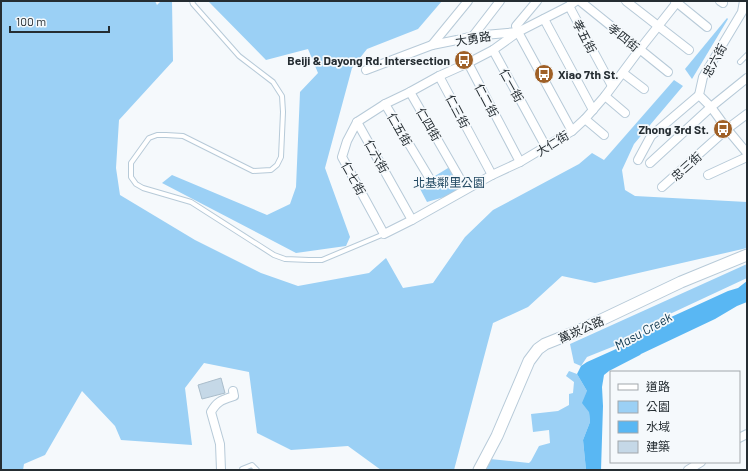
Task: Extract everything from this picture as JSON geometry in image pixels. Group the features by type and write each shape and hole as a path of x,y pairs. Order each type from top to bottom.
{"street":[{"path":"432,45 468,1"},
{"path":"473,36 500,1"},
{"path":"537,1 516,26 572,131"},
{"name":"孝四街","path":"580,1 668,72"},
{"path":"626,1 689,50"},
{"name":"忠六街","path":"699,95 704,77 742,12 744,1"},
{"name":"大仁街","path":"384,234 492,175 520,162 572,131 585,119 605,96 677,2"},
{"path":"677,2 707,27"},
{"name":"大勇路","path":"366,70 432,45 473,36 518,32 573,4"},
{"name":"孝五街","path":"573,4 612,86"},
{"path":"544,19 593,110"},
{"path":"410,92 438,76 493,50 518,32"},
{"name":"仁一街","path":"493,50 546,147"},
{"name":"仁二街","path":"468,63 520,162"},
{"path":"623,73 644,89"},
{"name":"仁三街","path":"438,76 492,175"},
{"path":"650,163 711,107 747,78"},
{"name":"仁五街","path":"410,92 385,104 430,179"},
{"name":"仁四街","path":"410,92 463,184"},
{"path":"638,160 651,136 699,95 711,107 726,129 747,152"},
{"path":"605,96 625,113"},
{"path":"358,122 385,104"},
{"name":"忠三街","path":"662,187 726,129 747,114"},
{"path":"585,119 604,135"},
{"name":"仁七街","path":"358,122 347,141 342,156 384,234"},
{"name":"仁六街","path":"358,122 412,220"},
{"path":"708,175 747,157"},
{"name":"萬崁公路","path":"479,470 497,436 529,361 538,349 545,344 580,330 681,282 747,255"},
{"path":"222,470 220,444 211,412 219,401 234,396 233,391"},
{"path":"688,470 699,463"}],"lane":[{"path":"192,1 239,56 273,82 282,96 283,112 281,157 277,165 270,170 253,170 183,136 157,136 149,138 131,163 132,177 136,184 143,188 191,202 274,255 285,259 322,260 384,234"},
{"path":"740,62 747,55"},
{"path":"242,470 252,465 257,470"}],"green space":[{"path":"1,1 155,1 157,5 161,1 172,1 173,61 119,120 116,168 120,195 195,240 261,273 298,286 369,273 386,258 403,288 433,283 465,237 493,210 579,164 592,153 604,160 674,80 683,86 634,144 622,170 625,190 635,196 747,202 747,248 595,283 562,276 528,307 493,323 454,470 381,470 348,446 291,450 257,433 249,372 204,363 185,388 192,445 121,440 115,426 82,391 45,455 24,464 23,470 1,470"},
{"path":"208,1 442,1 418,29 367,49 352,68 325,168 350,237 346,246 296,253 162,183 172,175 267,215 290,204 296,187 300,92 318,73 308,49 266,60"},
{"path":"727,18 728,19 692,79 685,69"},
{"name":"北基鄰里公園","path":"453,165 472,189 427,202 418,185"},
{"path":"747,264 747,278 657,320 632,339 587,357 581,366 574,363 570,344"},
{"path":"569,371 577,374 587,391 590,422 583,440 586,470 483,470 490,459 529,463 539,446 550,443 549,430 533,432 531,414 558,411 569,405 569,394 573,393 574,382 566,376"}],"water":[{"path":"747,281 747,302 641,354 604,375 602,387 603,406 601,470 586,470 583,440 590,422 589,412 582,403 587,391 577,374 581,366 634,341 658,323 728,291 738,288"}],"building":[{"path":"221,378 225,393 202,399 198,385"}],"place":[{"name":"Beiji & Dayong Rd. Intersection","path":"464,60"},
{"name":"Xiao 7th St.","path":"544,74"},
{"name":"Zhong 3rd St.","path":"723,129"}],"water label":[{"name":"Masu Creek","path":"643,331"}]}
